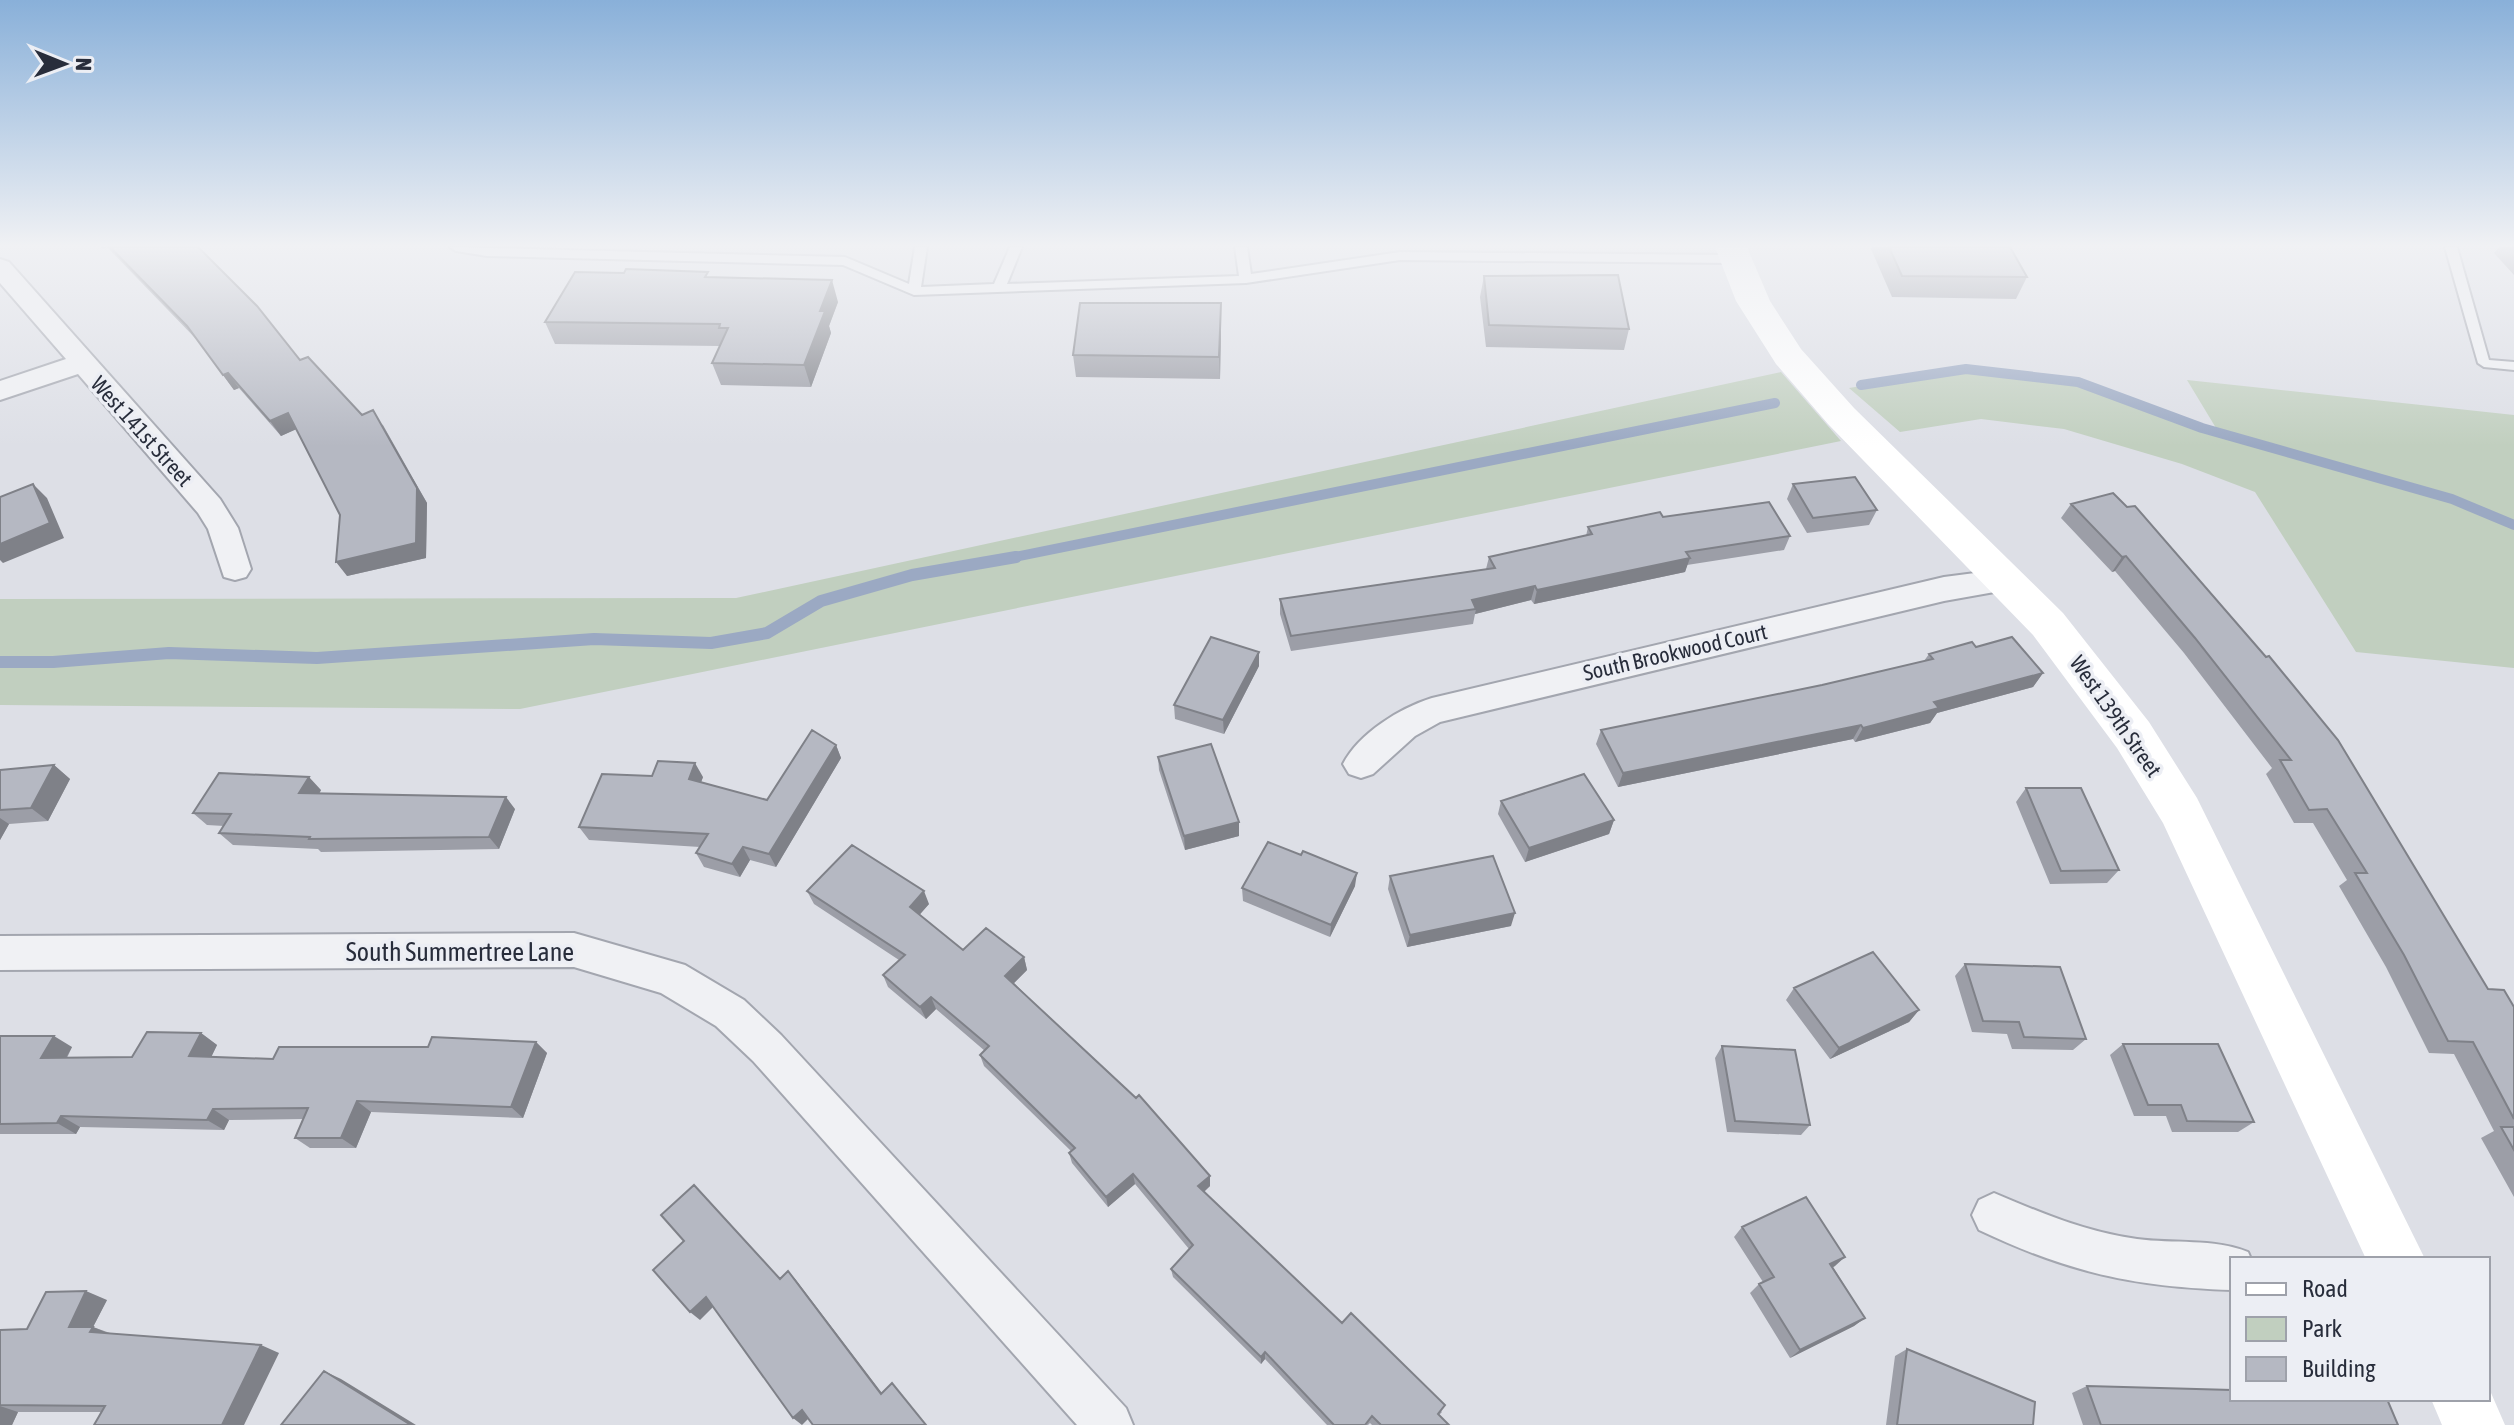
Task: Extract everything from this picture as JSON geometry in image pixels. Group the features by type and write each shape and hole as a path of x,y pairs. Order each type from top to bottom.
{"street":[{"name":"West 141st Street","path":"40,314 209,506 223,528 235,569"},
{"name":"West 139th Street","path":"1761,314 1788,356 1841,416 2006,580 2077,657 2133,735 2181,812 2395,1257"},
{"path":"0,391 82,363"},
{"name":"South Brookwood Court","path":"1361,764 1403,726 1444,708 1944,589 2006,580"},
{"name":"South Summertree Lane","path":"0,953 574,950 671,978 730,1013 767,1048 1109,1425"},
{"path":"1994,1215 2046,1241 2112,1260 2230,1268"},
{"path":"2463,1401 2474,1425"}],"lane":[{"path":"2470,314 2484,363 2514,366"}],"green space":[{"path":"1966,369 2078,382 2219,433 2187,380 2514,415 2514,668 2356,652 2255,492 2182,464 2064,429 1981,419 1900,432 1849,388"},
{"path":"1781,372 1841,441 520,709 0,705 0,599 736,598"}],"building":[{"path":"175,314 263,314 300,360 308,357 362,415 373,410 417,488 416,543 336,562 340,515 288,413 270,421 228,373 223,375"},
{"path":"550,314 824,314 804,365 712,363 728,328 719,328 720,324 545,322"},
{"path":"1079,314 1221,314 1219,357 1073,355"},
{"path":"1488,314 1626,314 1629,329 1489,325"},
{"path":"1855,477 1877,510 1813,518 1793,484"},
{"path":"33,484 50,523 0,544 0,497"},
{"path":"2113,493 2127,507 2135,506 2266,657 2269,656 2338,740 2488,989 2504,990 2514,1007 2514,1119 2473,1042 2448,1041 2404,955 2355,873 2367,873 2327,809 2309,810 2280,760 2291,760 2126,556 2122,557 2071,504"},
{"path":"1769,502 1790,536 1686,552 1690,558 1537,590 1535,586 1472,600 1476,609 1291,636 1280,599 1495,568 1489,557 1592,534 1588,527 1660,512 1663,517"},
{"path":"1211,637 1259,652 1223,720 1174,705"},
{"path":"2012,637 2043,673 1934,702 1939,708 1863,728 1861,725 1623,773 1601,730 1822,685 1933,659 1929,654 1972,642 1976,647"},
{"path":"812,730 836,745 769,854 743,847 732,864 696,853 708,834 579,827 602,774 652,776 658,761 695,763 689,779 767,800"},
{"path":"1211,744 1239,822 1184,836 1158,757"},
{"path":"54,765 31,808 0,810 0,770"},
{"path":"219,773 309,777 299,793 506,797 489,837 309,839 219,833 231,814 193,813"},
{"path":"1584,774 1614,820 1529,848 1501,801"},
{"path":"2026,788 2081,788 2119,870 2061,871"},
{"path":"1268,842 1301,855 1303,851 1357,873 1331,925 1242,888"},
{"path":"852,845 924,891 910,907 963,950 986,928 1024,957 1005,976 1136,1098 1139,1095 1210,1176 1198,1186 1342,1323 1351,1313 1445,1405 1438,1414 1449,1425 1381,1425 1372,1416 1365,1425 1334,1425 1265,1352 1261,1357 1171,1269 1193,1245 1133,1174 1106,1197 1069,1153 1075,1148 980,1055 989,1046 931,997 920,1007 883,975 905,955 807,891"},
{"path":"1493,856 1515,913 1410,935 1390,876"},
{"path":"1873,952 1919,1010 1839,1048 1794,988"},
{"path":"1965,964 2060,967 2086,1039 2024,1037 2019,1022 1983,1021"},
{"path":"147,1032 201,1033 189,1056 273,1059 279,1047 428,1047 432,1037 536,1042 511,1107 357,1101 341,1138 295,1138 308,1108 213,1109 207,1120 61,1116 57,1123 0,1124 0,1036 54,1036 41,1058 132,1057"},
{"path":"2123,1044 2218,1044 2254,1122 2187,1121 2181,1105 2148,1105"},
{"path":"1722,1046 1795,1050 1810,1125 1735,1121"},
{"path":"2501,1127 2514,1127 2514,1150"},
{"path":"694,1185 780,1279 788,1271 881,1394 892,1383 926,1425 813,1425 802,1410 793,1418 706,1297 690,1312 653,1270 684,1241 661,1215"},
{"path":"1806,1197 1845,1257 1830,1264 1865,1318 1800,1350 1759,1284 1774,1277 1742,1227"},
{"path":"86,1291 69,1327 93,1327 90,1332 261,1345 222,1425 94,1425 105,1406 0,1405 0,1330 27,1329 46,1292"},
{"path":"1907,1349 2035,1402 2033,1425 1897,1425"},
{"path":"324,1371 411,1425 281,1425"},
{"path":"2087,1386 2230,1390 2230,1401 2388,1401 2398,1425 2101,1425"}],"waterway":[{"path":"1861,385 1966,369 2078,382 2202,428 2452,499 2514,525"},
{"path":"1008,558 1775,403"},
{"path":"1008,558 1016,557"},
{"path":"0,662 53,662 169,653 317,658 594,639 711,643 767,633 821,601 912,575 1008,558"}]}
